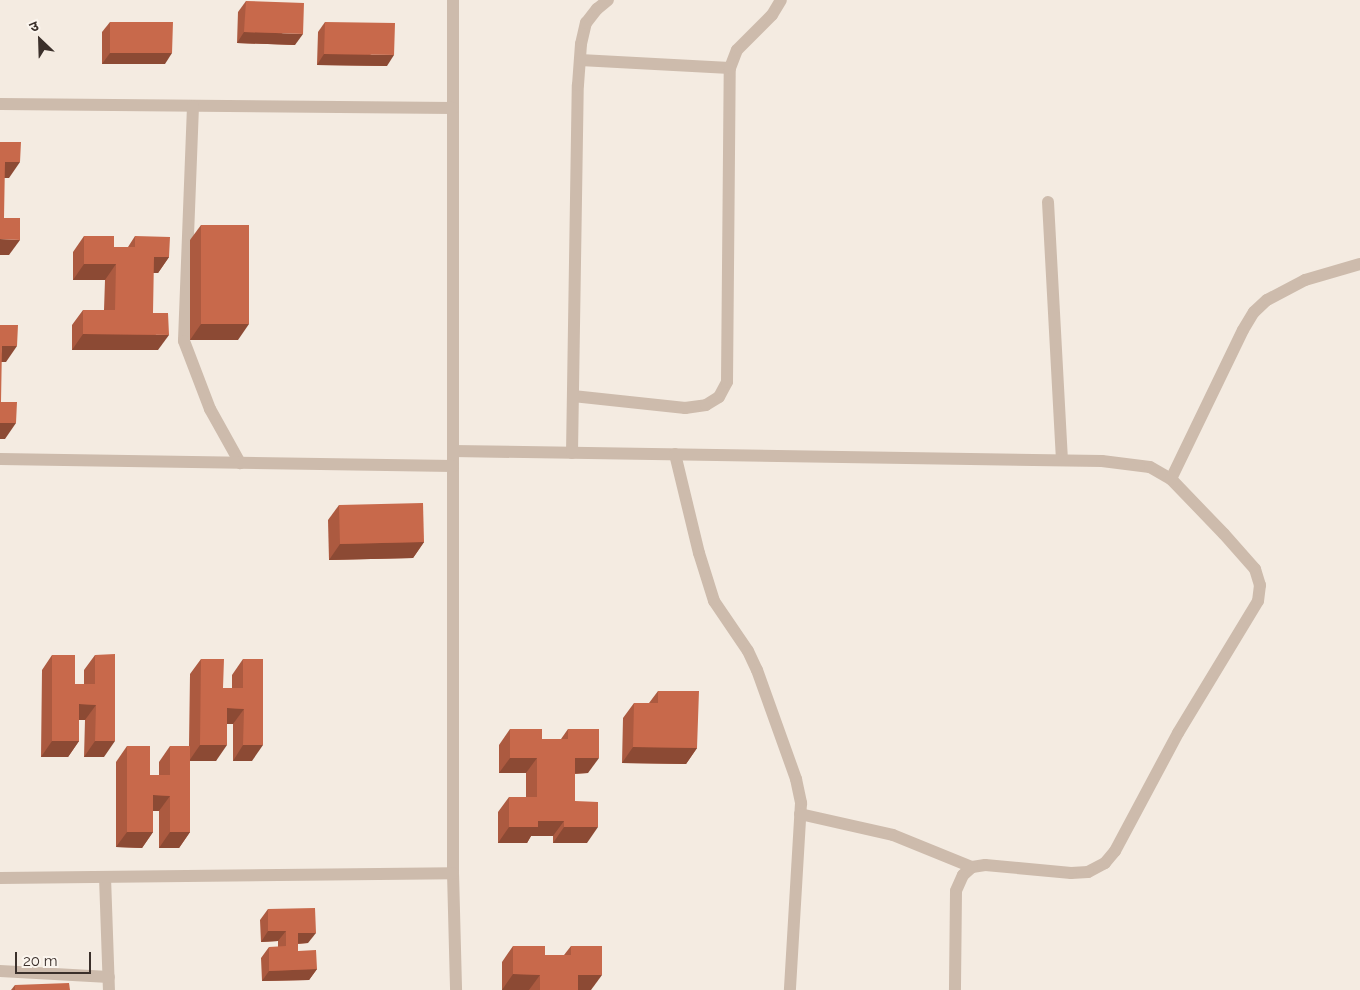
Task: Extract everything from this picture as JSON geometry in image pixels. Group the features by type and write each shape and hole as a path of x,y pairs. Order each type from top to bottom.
{"street":[{"path":"452,0 453,873 456,990"},
{"path":"572,453 580,60 586,23 597,9 608,0"},
{"path":"573,396 686,408 706,406 719,397 727,382 730,68 737,50 772,16 781,0"},
{"path":"580,60 730,68"},
{"path":"0,104 453,108"},
{"path":"193,106 184,341 210,409 240,463"},
{"path":"1048,202 1062,460"},
{"path":"1171,479 1243,330 1254,312 1267,300 1305,280 1360,264"},
{"path":"453,451 1062,460 1102,461 1150,467 1171,479 1255,569 1260,585 1258,601 1178,733 1114,851 1105,863 1088,872 1071,873 986,865 972,867 893,835 800,814"},
{"path":"675,454 714,601 748,651 757,670 796,779 801,803 790,990"},
{"path":"0,459 453,466"},
{"path":"955,990 956,891 963,875 972,867"},
{"path":"0,878 453,873"},
{"path":"0,971 109,984 105,877"}],"building":[{"path":"246,1 304,3 303,34 244,32"},
{"path":"110,22 173,22 172,53 110,53"},
{"path":"325,22 395,23 394,55 324,54"},
{"path":"0,142 21,142 20,162 5,162 4,218 20,218 20,240 0,239"},
{"path":"201,225 249,225 249,324 201,324"},
{"path":"84,236 114,236 114,247 135,247 135,236 170,237 169,257 154,257 153,313 168,313 169,335 83,334 83,310 115,310 116,264 84,264"},
{"path":"0,325 18,325 17,346 2,346 1,402 17,402 16,423 0,423"},
{"path":"423,503 424,542 340,544 339,505"},
{"path":"115,654 115,741 95,741 96,705 79,704 79,741 52,741 52,655 75,655 75,684 95,684 95,655"},
{"path":"201,659 224,659 223,688 243,688 243,659 263,659 263,745 243,745 244,709 227,708 227,745 200,745"},
{"path":"658,691 699,691 697,748 633,747 634,703 658,703"},
{"path":"510,729 542,729 542,739 568,739 568,729 599,729 599,758 575,758 575,801 598,802 598,827 564,827 564,821 538,821 538,827 509,827 509,797 537,797 537,758 510,758"},
{"path":"127,746 150,746 150,775 170,775 170,746 190,746 190,832 170,832 170,796 153,795 153,832 127,832"},
{"path":"315,908 316,933 298,933 298,951 316,950 317,969 269,971 269,947 286,946 286,931 268,931 268,909"},
{"path":"513,946 545,946 545,955 571,955 571,946 602,946 602,975 578,975 578,990 540,990 540,975 513,974"},
{"path":"69,983 70,990 15,990 15,985"}]}
